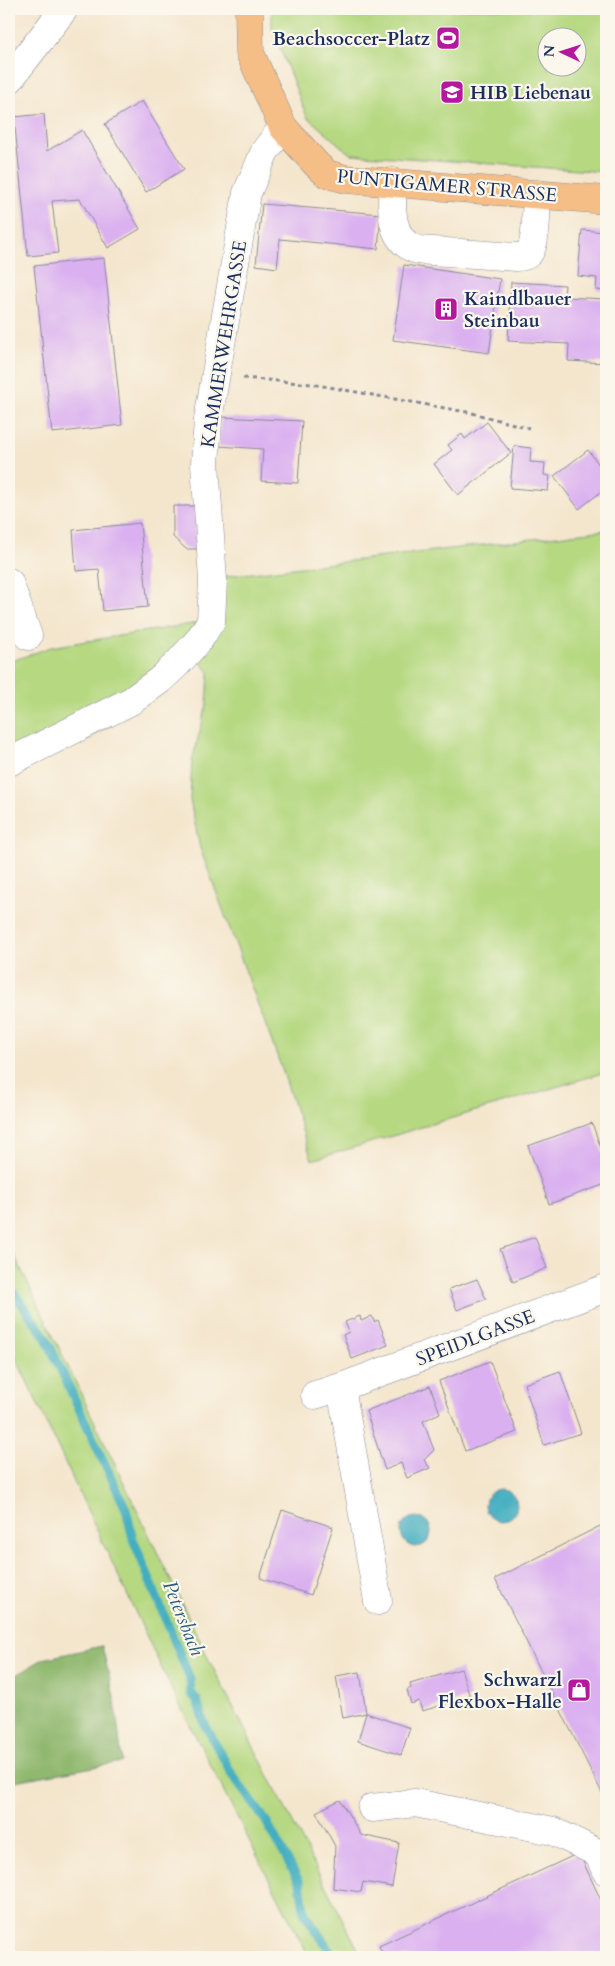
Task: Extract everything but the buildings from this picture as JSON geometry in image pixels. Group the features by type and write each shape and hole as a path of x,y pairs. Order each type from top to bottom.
{"main road":[{"name":"PUNTIGAMER STRASSE","path":"249,9 250,53 282,127 327,174 346,179 606,200"}],"street":[{"path":"9,80 64,9"},
{"name":"KAMMERWEHRGASSE","path":"9,762 131,701 171,669 199,640 211,621 213,580 205,464 208,420 246,193 265,151 282,127"},
{"path":"393,182 391,209 395,226 402,241 409,248 418,250 516,257 526,256 530,252 534,233 537,194"},
{"path":"9,582 28,636"},
{"name":"SPEIDLGASSE","path":"315,1395 344,1386 606,1288"},
{"path":"344,1386 344,1399 378,1601"},
{"path":"372,1808 415,1803 553,1831 598,1853 606,1871"}],"path":[{"path":"215,375 312,384 472,414 530,428"}],"green space":[{"name":"HIB Liebenau","path":"272,9 606,9 606,172 350,154 307,117 272,28"},
{"path":"606,530 606,1072 312,1160 283,1072 200,848 190,800 192,761 207,704 209,672 196,657 219,577"},
{"path":"198,623 133,691 9,754 9,662 51,647"},
{"path":"9,1244 211,1664 362,1957 309,1957 171,1688 9,1343"},
{"path":"102,1646 115,1701 122,1762 9,1782 9,1679 43,1659"}],"water":[{"path":"501,1489 507,1490 512,1494 516,1499 516,1511 512,1516 507,1520 501,1521 495,1520 490,1516 486,1511 485,1505 486,1499 490,1494 495,1490"},
{"path":"416,1517 427,1521 431,1532 427,1543 416,1547 405,1543 401,1532 405,1521"}],"waterway":[{"name":"Petersbach","path":"9,1286 46,1338 126,1509 133,1539 190,1679 191,1693 197,1700 204,1723 233,1776 266,1821 300,1883 305,1914 334,1957"}],"place":[{"name":"Beachsoccer-Platz","path":"448,38"},
{"name":"HIB Liebenau","path":"452,92"},
{"name":"Kaindlbauer Steinbau","path":"446,309"},
{"name":"Schwarzl Flexbox-Halle","path":"579,1690"}]}
